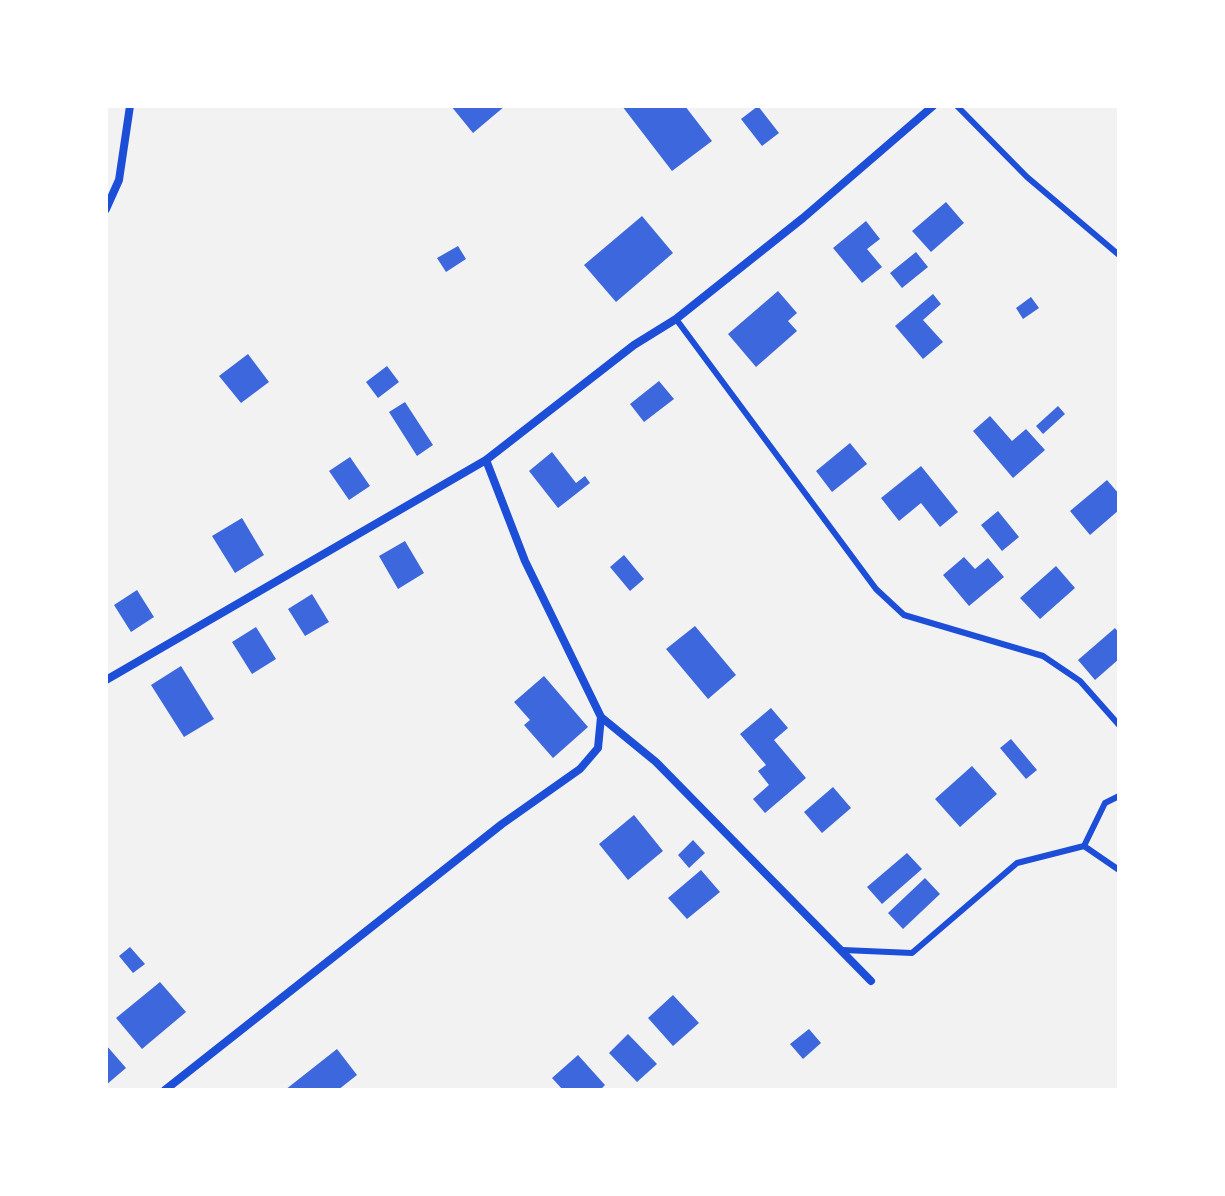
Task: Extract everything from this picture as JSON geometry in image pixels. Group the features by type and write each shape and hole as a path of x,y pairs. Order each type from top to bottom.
{"street":[{"path":"106,209 119,180 130,106"},
{"path":"913,106 919,116"},
{"path":"106,680 486,460 634,345 676,319 803,218 933,106"},
{"path":"486,460 525,561 601,717 656,762 871,981"},
{"path":"165,1090 502,824 580,769 598,748 601,717"}],"lane":[{"path":"957,106 1027,177 1119,255"},
{"path":"676,319 876,589 904,615 1043,656 1080,681 1119,725"},
{"path":"1084,846 1105,803 1119,796"},
{"path":"843,950 912,953 1017,863 1084,846 1119,870"}],"building":[{"path":"451,106 505,106 473,133"},
{"path":"622,106 685,106 712,141 672,171"},
{"path":"758,106 779,133 762,146 741,119"},
{"path":"946,202 964,223 931,252 912,231"},
{"path":"642,216 673,253 616,302 584,265"},
{"path":"866,221 880,239 867,249 882,267 862,283 833,248"},
{"path":"458,246 466,259 446,272 437,258"},
{"path":"916,252 928,267 902,288 890,273"},
{"path":"778,291 797,313 788,321 797,331 756,367 728,334"},
{"path":"933,294 941,304 923,320 943,342 923,359 895,326"},
{"path":"1031,297 1039,308 1023,319 1016,308"},
{"path":"248,354 269,382 241,403 219,376"},
{"path":"387,366 399,382 378,398 366,382"},
{"path":"659,381 674,399 644,422 630,404"},
{"path":"405,402 433,445 417,456 389,412"},
{"path":"1058,406 1065,414 1043,434 1036,426"},
{"path":"990,416 1012,441 1026,429 1045,450 1013,478 973,431"},
{"path":"850,443 867,464 832,492 816,471"},
{"path":"552,452 576,483 585,476 590,483 558,508 529,471"},
{"path":"350,457 370,486 349,500 329,471"},
{"path":"921,466 958,512 940,527 921,503 899,521 881,498"},
{"path":"1107,480 1119,494 1119,510 1090,535 1070,511"},
{"path":"998,511 1019,537 1002,551 981,525"},
{"path":"242,518 264,555 235,573 212,536"},
{"path":"405,541 424,573 398,589 379,556"},
{"path":"624,555 644,579 630,591 610,567"},
{"path":"964,557 975,569 988,558 1004,577 969,606 943,575"},
{"path":"1056,566 1075,588 1040,619 1020,598"},
{"path":"137,590 154,617 131,632 114,605"},
{"path":"312,594 329,622 305,636 288,609"},
{"path":"695,626 736,675 708,699 666,649"},
{"path":"256,627 276,659 252,674 232,642"},
{"path":"1115,628 1119,633 1119,659 1095,680 1078,660"},
{"path":"181,666 214,719 184,737 151,685"},
{"path":"544,676 588,727 553,758 524,725 530,720 514,702"},
{"path":"771,708 788,728 774,740 806,778 765,813 753,799 769,785 758,771 766,765 740,734"},
{"path":"1011,739 1037,770 1026,779 1000,748"},
{"path":"972,766 997,794 960,827 935,799"},
{"path":"833,787 851,808 822,833 804,812"},
{"path":"634,815 663,851 628,880 599,844"},
{"path":"693,840 705,853 689,868 678,855"},
{"path":"907,853 922,869 882,904 867,887"},
{"path":"701,870 720,892 687,919 668,898"},
{"path":"925,878 940,894 903,929 888,913"},
{"path":"130,947 145,964 133,973 119,956"},
{"path":"160,982 186,1012 142,1049 116,1018"},
{"path":"673,995 699,1023 673,1046 648,1018"},
{"path":"809,1029 821,1043 803,1059 790,1044"},
{"path":"628,1034 657,1064 637,1082 609,1053"},
{"path":"106,1045 126,1068 106,1085"},
{"path":"337,1049 357,1075 338,1090 285,1090"},
{"path":"578,1055 605,1085 600,1090 563,1090 552,1078"}]}
